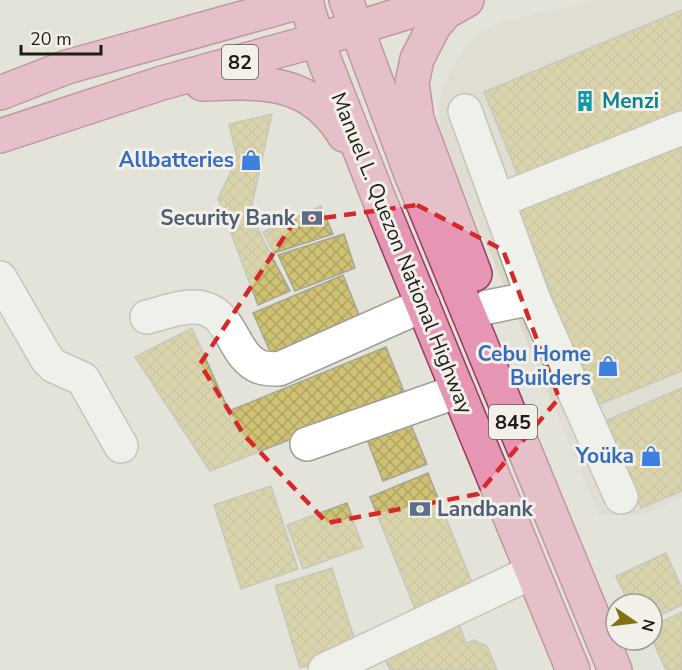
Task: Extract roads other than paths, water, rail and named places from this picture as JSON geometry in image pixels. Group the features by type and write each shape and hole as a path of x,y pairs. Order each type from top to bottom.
{"main road":[{"path":"186,35 226,0"},
{"name":"82","path":"0,93 67,67 306,0"},
{"name":"Manuel L. Quezon National Highway","path":"306,0 318,40 378,199 573,670"},
{"name":"82","path":"0,136 162,82 318,40 351,13 447,0"},
{"path":"467,0 446,12 428,35 414,66 412,94 417,119 488,307 605,592"},
{"name":"Manuel L. Quezon National Highway","path":"351,13 411,174 615,670"},
{"path":"162,82 276,84 304,95 333,117 378,199"},
{"path":"629,652 636,670"}],"street":[{"path":"465,111 532,298 621,497"},
{"path":"498,201 682,128"},
{"path":"0,278 47,359 54,366 83,379 121,446"},
{"path":"488,307 532,298"},
{"path":"147,317 190,307 204,308 220,317 249,361 262,368 279,369 423,305"},
{"path":"308,444 458,391"},
{"path":"325,670 532,572"}],"place":[{"name":"Menzi","path":"585,101"},
{"name":"Allbatteries","path":"251,160"},
{"name":"Security Bank","path":"312,218"},
{"name":"Cebu Home Builders","path":"608,366"},
{"name":"Yoüka","path":"651,456"},
{"name":"Landbank","path":"420,509"}]}
